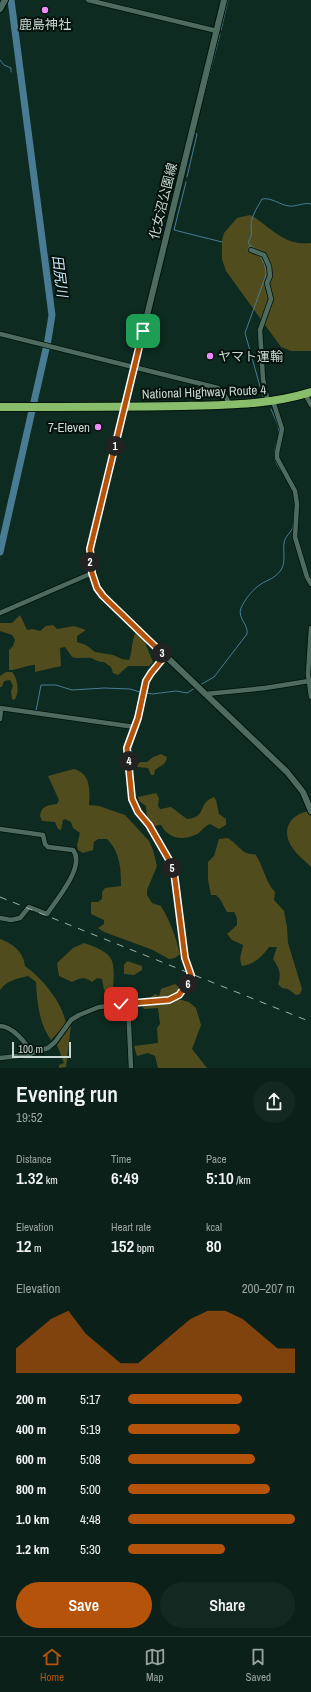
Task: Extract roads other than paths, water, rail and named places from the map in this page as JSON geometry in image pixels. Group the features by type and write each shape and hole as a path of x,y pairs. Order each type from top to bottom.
{"highway":[{"name":"National Highway Route 4","path":"0,407 230,405 270,402 308,393"}],"street":[{"path":"0,9 5,0"},
{"path":"88,0 217,32"},
{"name":"化女沼公園線","path":"224,0 90,549 92,573 97,588 103,596 296,782 303,792 311,811"},
{"path":"251,250 264,255 269,266 270,276 267,283 271,299 260,330 263,379 270,402 282,429 277,458 295,491 297,504 295,538 307,577 311,584"},
{"path":"0,334 218,388 223,392 230,405"},
{"path":"308,393 311,405"},
{"path":"0,613 92,573"},
{"path":"311,628 308,681 311,696"},
{"path":"0,1058 31,1054 48,1048 55,1042 72,1020 79,1015 104,1006 169,1000 179,995 190,980 191,975 185,958 172,865 149,825 138,812 132,799 127,748 135,727 146,681 165,656"},
{"path":"206,694 265,688 308,681"},
{"path":"0,719 1,708 135,727"},
{"path":"0,829 43,835 45,844 48,847 73,850 77,856 74,872 47,914 30,907 20,918 11,920 0,918"},
{"path":"128,1004 132,1068"},
{"path":"0,1026 10,1029 27,1046 31,1054"}],"waterway":[{"name":"田尻川","path":"0,552 48,340 52,315 11,0"},
{"path":"221,30 228,0"},
{"path":"201,107 220,34"},
{"path":"0,60 4,65 11,68 11,72"},
{"path":"187,177 197,134 194,133"},
{"path":"186,182 174,230 222,242"},
{"path":"255,249 248,243 251,235 251,224 253,217 262,199 269,199 289,206 311,204"},
{"path":"248,250 250,245"},
{"path":"260,256 265,265 266,275 245,333 263,397"},
{"path":"271,409 278,425 279,433"},
{"path":"278,438 274,455 276,463 282,472"},
{"path":"200,685 214,677 247,634 240,612 247,598 252,591 274,577 283,567 284,543 293,527 295,505"},
{"path":"36,711 41,685 56,685 72,690 104,688 130,689 140,692"},
{"path":"146,693 152,694 176,691 187,693 195,688"}],"railway":[{"path":"0,897 311,1022"}],"place":[{"name":"鹿島神社","path":"45,10"},
{"name":"ヤマト運輸","path":"210,356"},
{"name":"7-Eleven","path":"98,427"}]}
